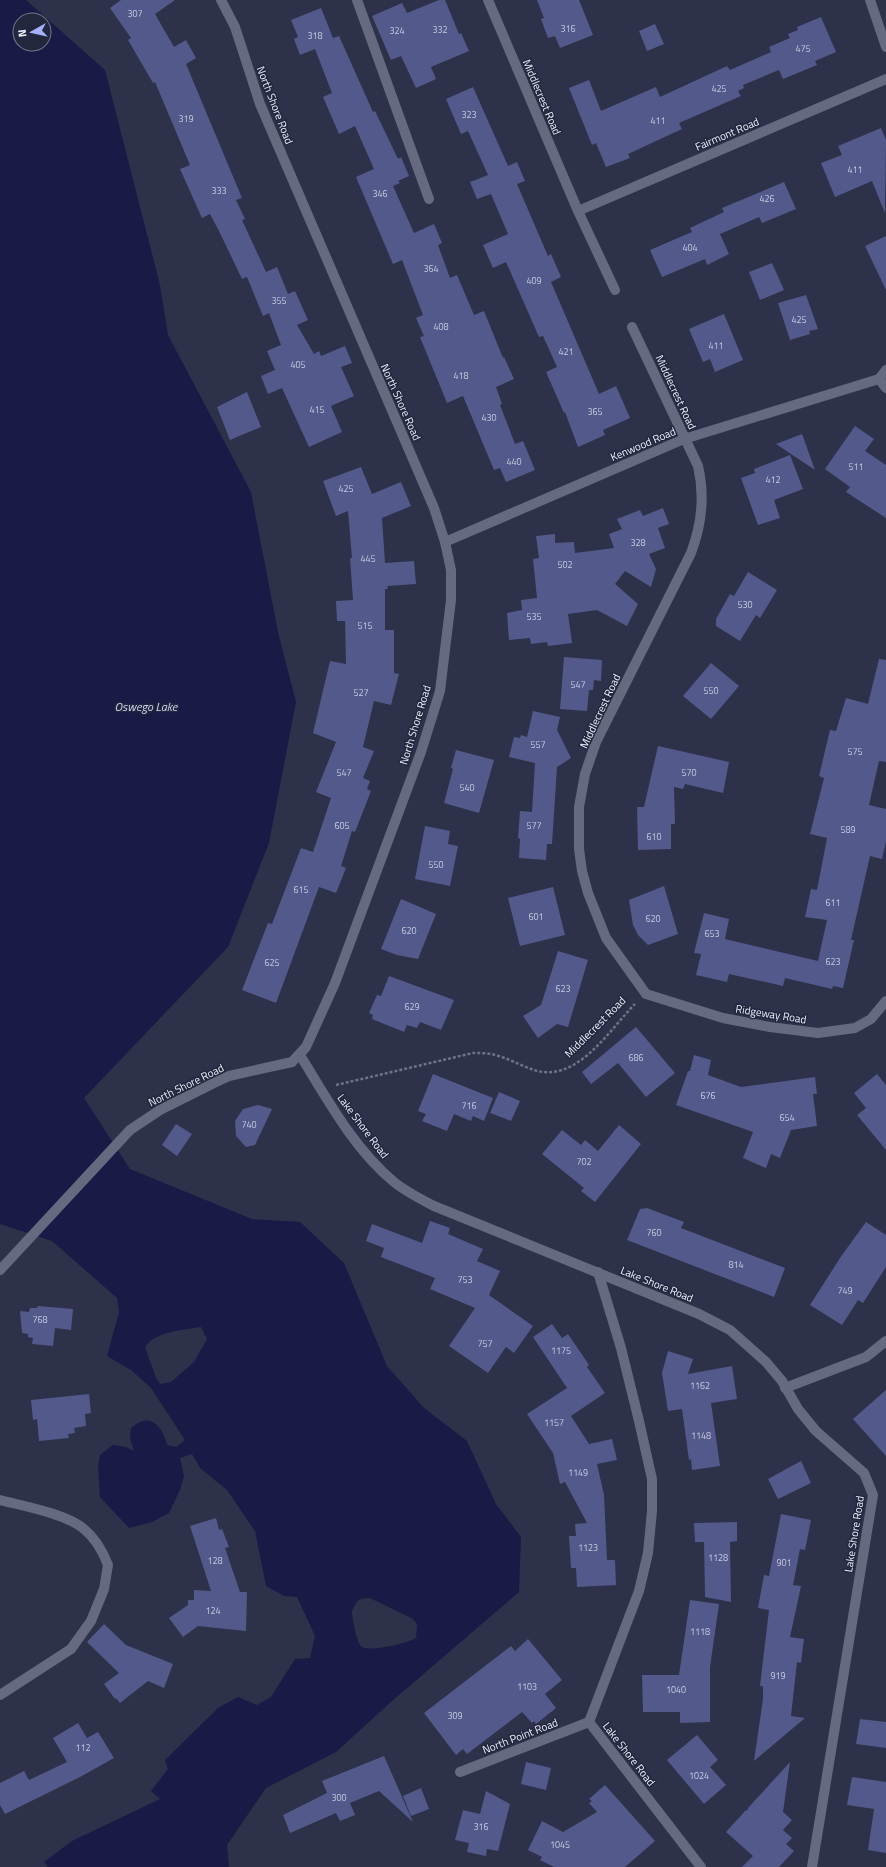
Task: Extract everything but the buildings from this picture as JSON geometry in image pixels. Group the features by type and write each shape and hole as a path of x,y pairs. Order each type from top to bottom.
{"street":[{"name":"North Shore Road","path":"0,1270 119,1139 147,1117 229,1076 292,1062 300,1055 312,1036 335,983 432,720 440,691 451,600 450,570 445,542 434,508 260,104 235,27 221,0"},
{"path":"357,0 429,199"},
{"name":"Middlecrest Road","path":"488,0 578,211 615,290"},
{"path":"870,0 886,47"},
{"name":"Fairmont Road","path":"578,211 886,79"},
{"name":"Middlecrest Road","path":"632,327 698,466 703,485 702,512 697,536 691,553 596,742 585,774 580,807 579,849 588,893 606,938 646,994"},
{"path":"886,370 878,379 886,388"},
{"name":"Kenwood Road","path":"445,542 684,439 878,379"},
{"name":"Ridgeway Road","path":"646,994 722,1018 770,1027 818,1033 838,1032 855,1028 872,1019 886,1001"},
{"name":"Lake Shore Road","path":"300,1055 344,1125 370,1159 395,1183 434,1206 699,1314 730,1330 766,1362 782,1380 785,1388 798,1409 816,1431 864,1473 873,1495 812,1867"},
{"name":"Lake Shore Road","path":"598,1272 639,1421 652,1479 652,1511 648,1553 639,1591 589,1722 701,1867"},
{"path":"785,1388 866,1357 886,1341"},
{"path":"0,1500 47,1512 84,1528 94,1540 108,1564 104,1589 91,1621 71,1649 0,1695"},
{"name":"North Point Road","path":"460,1772 589,1722"}],"path":[{"name":"Middlecrest Road","path":"320,1089 473,1053 494,1054 536,1071 553,1073 569,1069 582,1060 646,994"}],"water":[{"name":"Oswego Lake","path":"0,0 26,0 40,12 12,12 12,52 52,52 52,23 105,70 160,285 168,335 251,492 278,632 296,702 269,843 228,947 84,1098 130,1169 252,1219 300,1222 344,1263 387,1366 424,1408 467,1441 496,1504 521,1537 519,1592 392,1701 336,1752 266,1788 227,1845 229,1867 48,1867 44,1862 72,1841 160,1799 151,1791 168,1769 165,1760 218,1708 238,1697 257,1705 271,1697 295,1659 310,1658 315,1636 297,1597 284,1596 266,1586 255,1531 227,1490 200,1468 192,1454 180,1458 184,1476 180,1490 169,1513 152,1522 129,1528 100,1497 98,1467 100,1455 113,1445 126,1447 134,1451 130,1439 131,1428 138,1423 149,1421 158,1426 167,1445 176,1447 185,1440 151,1388 131,1370 107,1356 119,1312 117,1298 52,1241 0,1224","holes":["201,1327 207,1339 194,1362 171,1382 160,1384 156,1378 145,1347 163,1334 178,1330","370,1598 413,1619 417,1624 416,1638 381,1648 362,1647 357,1636 352,1612 357,1601 360,1599"]}]}
